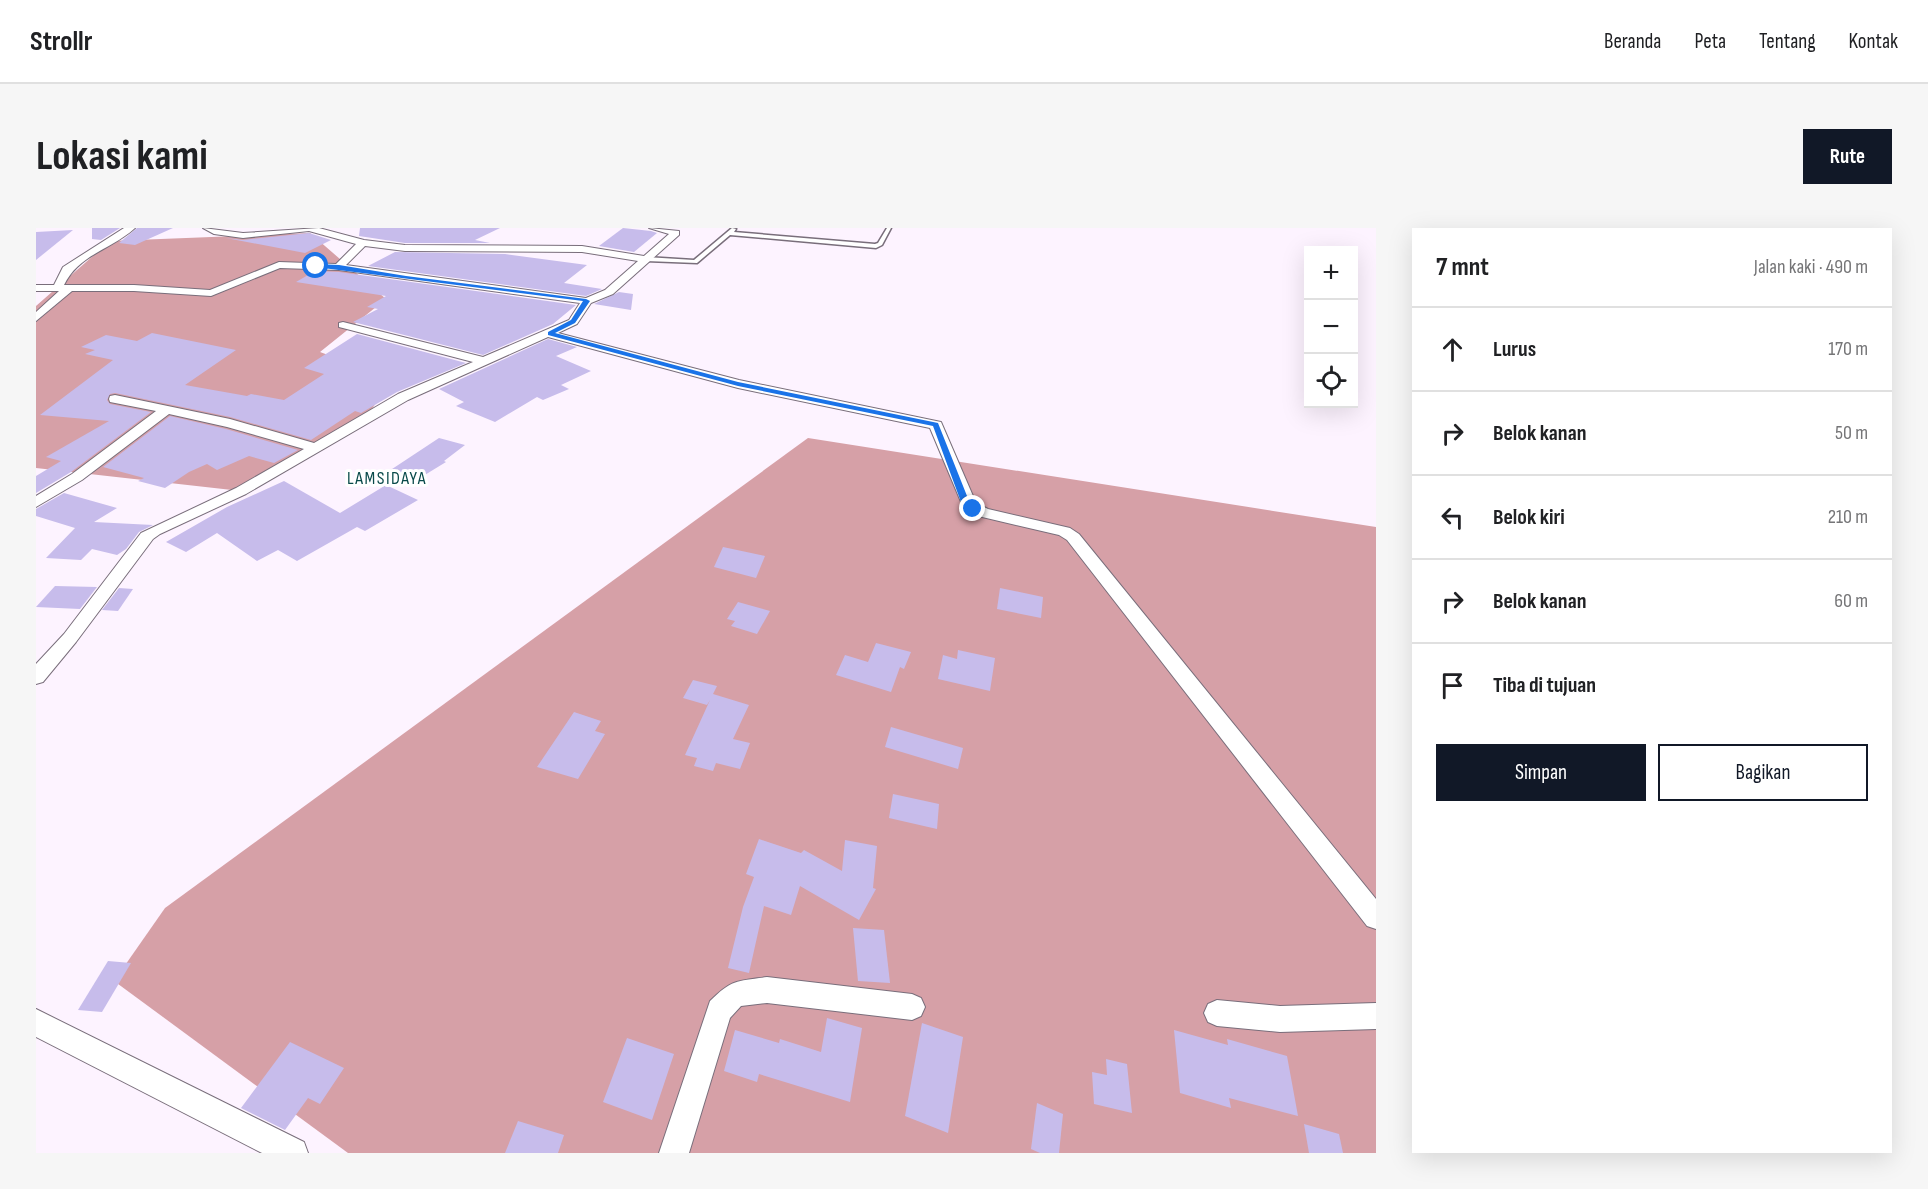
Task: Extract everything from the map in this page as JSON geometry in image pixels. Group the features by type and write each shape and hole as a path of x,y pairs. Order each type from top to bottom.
{"street":[{"path":"36,318 64,287 67,269 130,228"},
{"path":"208,228 215,233 236,235 309,228 363,243 405,248 582,249 646,259"},
{"path":"36,288 134,288 211,293 279,265 339,267 587,301 609,292 676,233 654,228"},
{"path":"339,267 348,255 363,243"},
{"path":"36,677 70,639 147,536 164,525 241,491 403,397 550,334 573,321 587,301"},
{"path":"343,326 484,361"},
{"path":"550,334 738,384 936,425 969,506 983,513 1064,531 1073,537 1376,918"},
{"path":"115,399 230,423 314,447"},
{"path":"38,499 77,477 166,410"},
{"path":"674,1153 718,1010 735,994 766,990 912,1007"},
{"path":"1217,1013 1280,1019 1376,1016"},
{"path":"36,1023 293,1153"}],"lane":[{"path":"646,259 695,262 737,228"},
{"path":"729,233 876,246 880,244 889,228"}],"shaded area":[{"path":"310,233 386,299 320,352 393,379 364,420 241,491 36,468 36,306 110,241"},
{"path":"808,438 1376,527 1376,1153 348,1153 114,981 165,908"}],"building":[{"path":"92,228 120,228 101,240 92,239"},
{"path":"137,228 173,228 135,245 119,243"},
{"path":"360,228 500,228 475,240 490,243 405,243 359,236"},
{"path":"623,228 657,233 634,252 599,246"},
{"path":"73,230 36,260 36,232"},
{"path":"309,233 331,240 305,253 226,238 243,240"},
{"path":"395,252 505,254 587,265 564,283 602,289 586,296 368,266"},
{"path":"315,271 339,272 576,305 553,324 483,355 353,322 378,309 367,307 386,296 296,282"},
{"path":"619,292 633,294 631,310 594,304"},
{"path":"152,333 236,350 185,385 284,400 324,374 304,368 357,334 466,363 397,392 361,413 355,411 311,440 230,417 115,393 110,394 107,400 110,404 151,412 71,472 36,493 36,476 61,461 46,457 109,421 40,415 113,360 85,354 95,350 81,347 106,335 137,341"},
{"path":"548,339 577,347 556,356 591,371 561,385 569,389 543,400 537,397 495,422 456,406 464,402 439,389"},
{"path":"170,416 226,429 298,450 274,463 249,456 217,470 207,464 189,472 165,488 138,481 144,478 103,467"},
{"path":"439,438 465,445 444,461 446,462 410,484 383,475"},
{"path":"284,481 340,513 386,485 418,500 365,531 357,527 297,561 278,550 257,561 217,533 186,552 166,542 227,507"},
{"path":"64,493 117,508 94,522 153,525 139,532 126,549 117,555 92,549 81,560 46,558 75,528 36,516 36,509"},
{"path":"723,547 765,556 756,578 714,567"},
{"path":"55,586 97,587 80,609 36,607"},
{"path":"119,588 133,589 118,611 102,610"},
{"path":"1000,588 1043,597 1041,618 997,609"},
{"path":"738,602 770,611 757,634 731,626 735,621 727,619"},
{"path":"876,643 911,652 904,669 900,667 891,692 836,675 845,655 868,662"},
{"path":"958,650 995,658 990,691 938,679 943,655 957,659"},
{"path":"693,680 717,686 713,694 749,705 733,739 750,743 740,769 716,763 713,771 694,766 697,758 685,755 710,700 707,705 683,698"},
{"path":"574,712 601,721 595,731 605,734 578,779 537,767"},
{"path":"891,727 963,748 958,769 885,747"},
{"path":"893,794 939,804 937,829 889,818"},
{"path":"759,839 801,853 804,850 842,871 845,840 877,846 873,888 876,889 859,920 800,886 791,915 764,906 749,973 728,968 743,907 754,877 746,874"},
{"path":"853,928 884,930 890,983 858,981"},
{"path":"108,961 131,963 102,1012 78,1010"},
{"path":"827,1018 862,1028 850,1102 759,1074 757,1082 724,1071 735,1030 779,1043 780,1039 821,1052"},
{"path":"922,1023 963,1037 948,1133 905,1116"},
{"path":"1174,1030 1228,1045 1227,1039 1287,1056 1298,1116 1229,1098 1231,1108 1180,1093"},
{"path":"627,1038 674,1054 652,1120 603,1102"},
{"path":"290,1042 344,1068 320,1104 308,1098 285,1130 241,1108"},
{"path":"1106,1059 1127,1064 1132,1113 1094,1104 1092,1072 1107,1075"},
{"path":"1037,1103 1063,1114 1059,1153 1040,1153 1031,1149"},
{"path":"518,1121 564,1135 558,1153 505,1153"},
{"path":"1304,1124 1339,1134 1343,1153 1309,1153"}],"district":[{"name":"LAMSIDAYA","path":"387,478"}],"route":[{"path":"316,266 339,267 406,278 584,300 587,301 573,321 550,334 738,384 936,425 965,502 973,509"}]}
